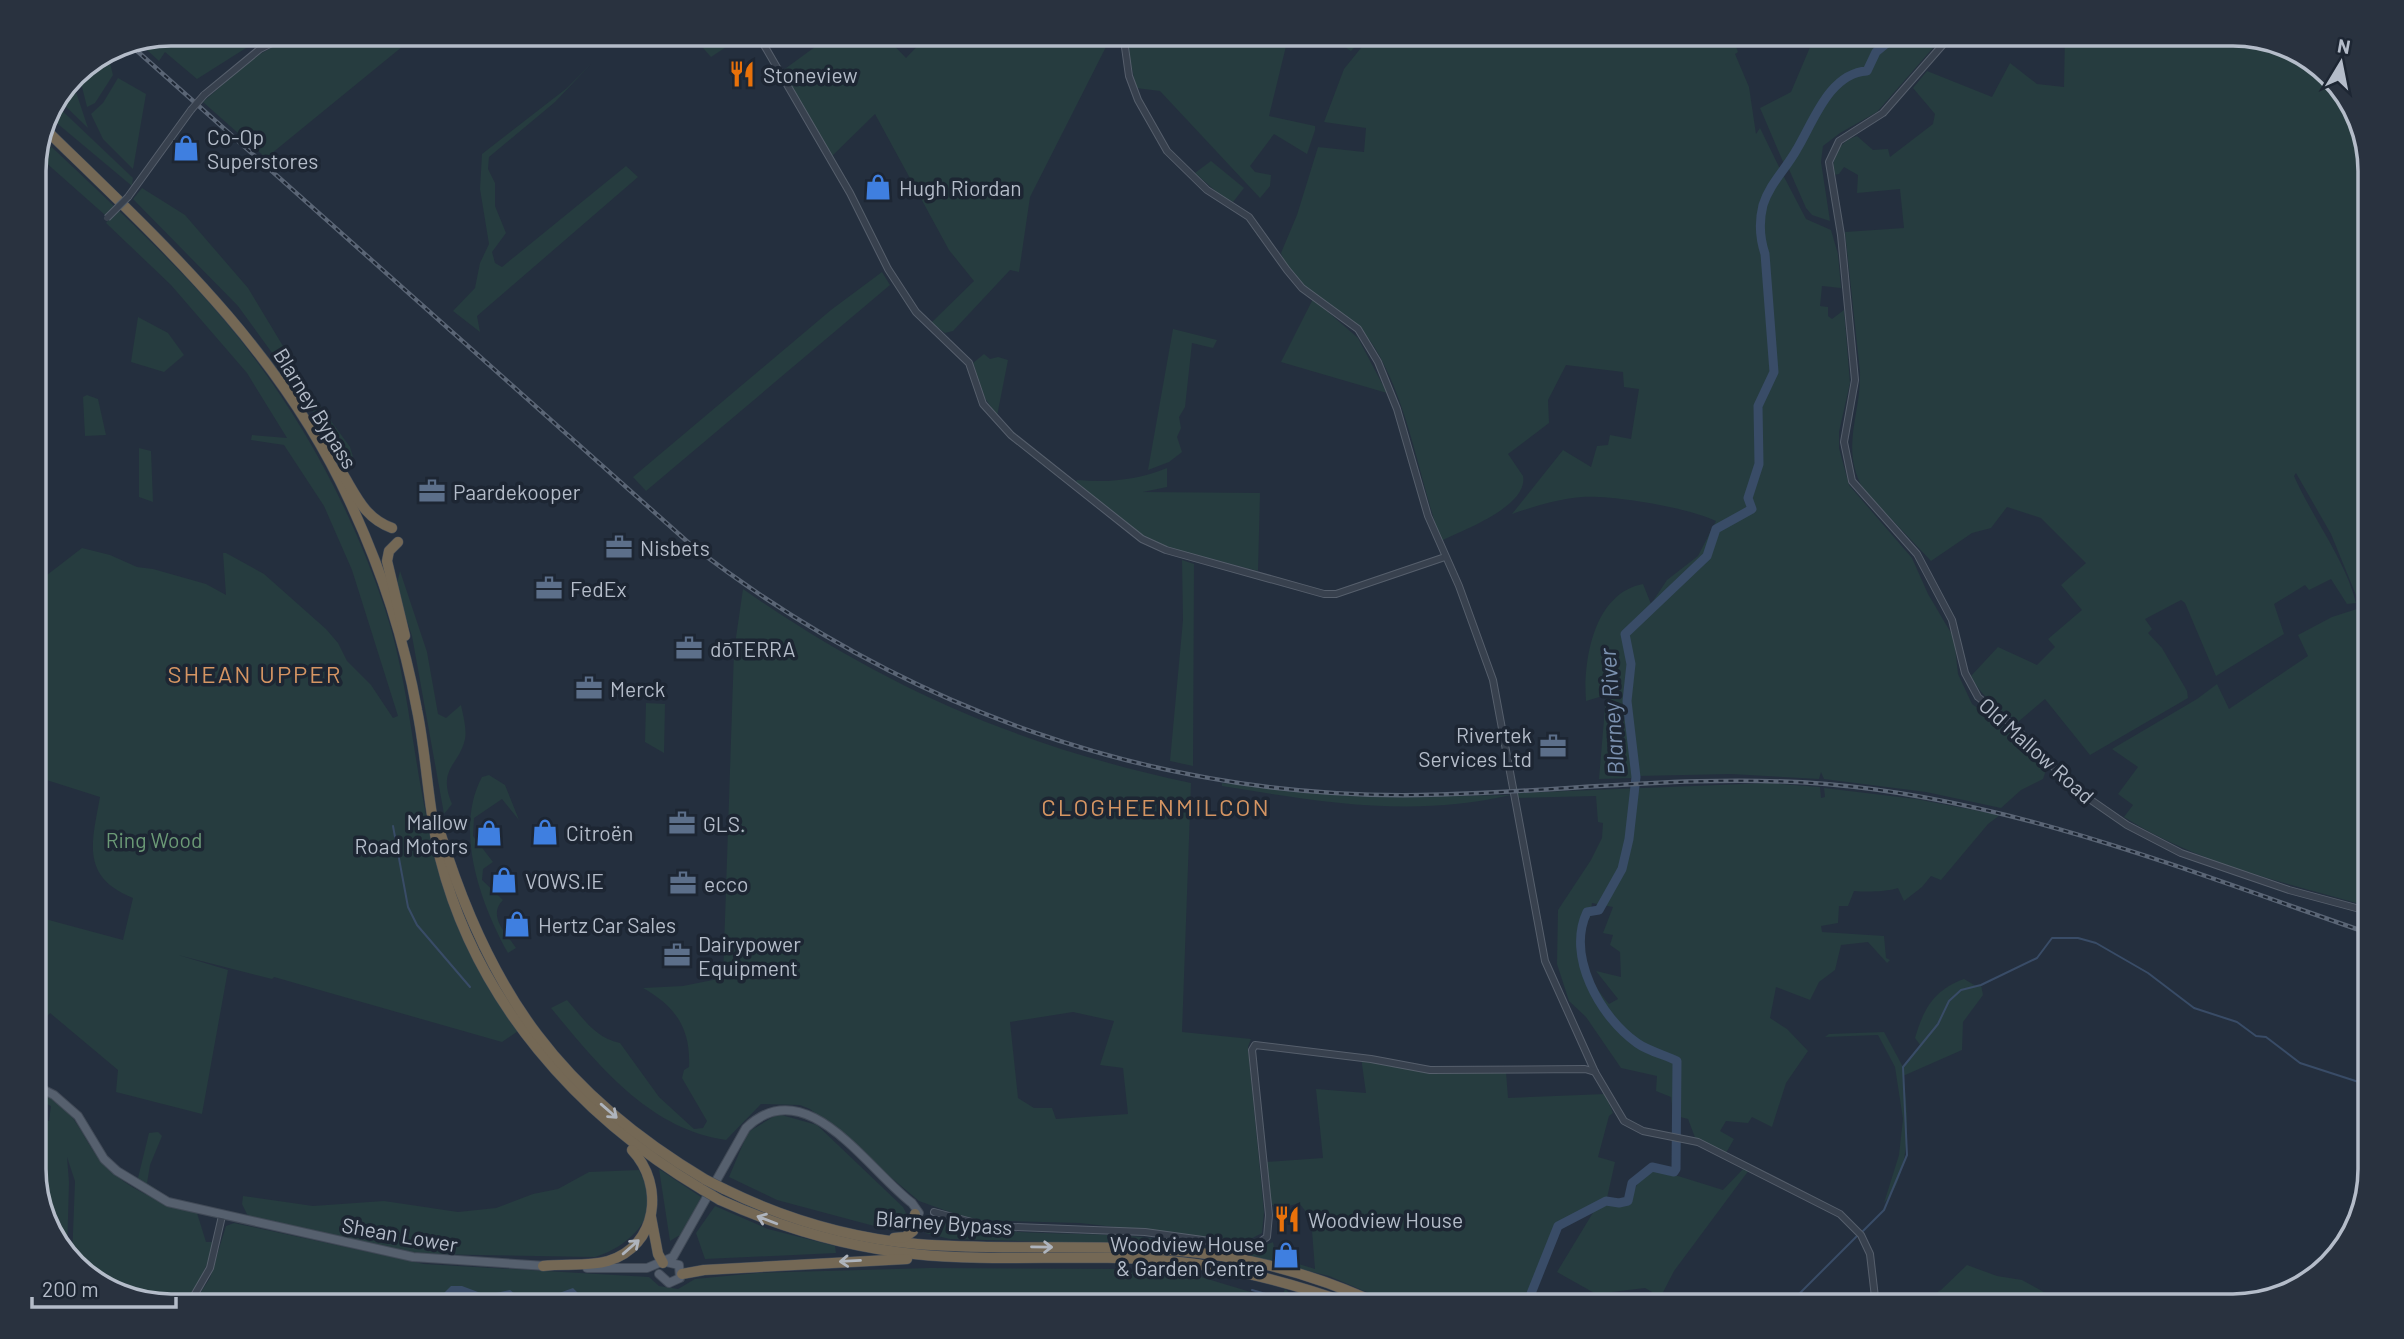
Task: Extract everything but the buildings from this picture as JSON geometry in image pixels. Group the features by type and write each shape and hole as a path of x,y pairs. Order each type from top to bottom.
{"highway":[{"name":"Blarney Bypass","path":"51,135 187,267 257,349 297,407 337,476 360,524 391,606 417,708 439,855 469,938 504,1005 548,1063 584,1103 638,1149 704,1185 786,1227 847,1244 915,1255 967,1258 1170,1261 1220,1267 1297,1285 1322,1294"},
{"path":"297,407 325,443 366,513 376,522 391,528"},
{"path":"398,542 389,551 387,561 410,654 407,667"},
{"name":"Blarney Bypass","path":"433,809 462,902 479,941 533,1030 570,1073 610,1113 704,1185"},
{"path":"584,1103 643,1162 654,1195 651,1217 658,1254 664,1263"},
{"name":"Blarney Bypass","path":"722,1194 806,1223 869,1237 950,1245 1144,1249 1216,1255 1284,1269 1351,1294"},
{"path":"869,1237 908,1235 914,1229 917,1213"},
{"path":"917,1213 924,1237 950,1245"},
{"path":"543,1266 611,1260 640,1239 651,1217"},
{"path":"680,1270 967,1258"}],"main road":[{"name":"Shean Lower","path":"46,1091 75,1113 88,1128 104,1159 126,1178 168,1202 427,1260 616,1269 659,1274 669,1283 678,1280 680,1270 664,1263 616,1269"},
{"path":"659,1274 664,1263 676,1255 687,1237 746,1128 761,1116 782,1109 803,1112 822,1121 905,1198 917,1213"},
{"path":"680,1270 687,1237"}],"street":[{"path":"107,218 128,197 191,110 205,95 266,46"},
{"path":"765,46 850,193 888,269 916,312 969,363 983,404 1011,435 1142,538 1166,550 1324,594 1336,594 1445,557"},
{"path":"1125,46 1129,76 1138,100 1167,151 1207,190 1249,217 1302,288 1335,309 1358,329 1368,343 1397,409 1428,516 1493,680 1545,961 1595,1072 1616,1110 1632,1127 1682,1137 1834,1210 1859,1233 1870,1254 1875,1294"},
{"name":"Old Mallow Road","path":"1942,46 1893,104 1839,141 1829,162 1841,235 1854,367 1851,411 1844,442 1852,481 1917,554 1952,621 1965,673 1978,697 2014,726 2075,789 2127,825 2181,853 2252,878 2358,908"},
{"path":"934,1212 986,1226 1145,1232 1253,1247 1267,1237 1269,1215 1252,1050 1255,1045 1371,1059 1430,1070 1585,1069 1595,1072"},
{"path":"195,1294 210,1268 222,1216"}],"green space":[{"path":"249,46 197,79 165,52 159,61 145,49"},
{"path":"275,46 403,46 266,158 203,102 253,58"},
{"path":"701,46 728,46 711,57"},
{"path":"816,46 894,46 906,58 918,46 1106,46 1030,197 1019,272 1010,270 953,331 945,333 931,323 974,281 949,250 875,114 831,157 782,71"},
{"path":"1128,46 1286,46 1269,116 1315,126 1315,130 1307,154 1274,134 1250,166 1255,172 1271,175 1270,186 1260,198 1160,91 1136,88"},
{"path":"1363,46 1736,46 1738,52 1735,54 1749,87 1756,134 1760,128 1781,171 1765,202 1761,240 1766,207 1782,173 1806,219 1831,230 1838,254 1841,288 1822,286 1820,306 1828,307 1828,316 1832,319 1844,310 1850,383 1839,432 1839,448 1849,485 1912,558 1928,594 1954,638 1958,674 1972,704 2017,736 2046,770 2043,779 2021,790 2001,808 1926,792 1824,779 1821,772 1819,779 1731,774 1638,776 1630,702 1633,665 1626,635 1702,563 1708,556 1716,531 1753,509 1749,497 1761,464 1759,406 1769,381 1757,404 1757,464 1746,497 1751,508 1714,529 1705,555 1622,635 1628,664 1624,699 1633,778 1599,779 1606,695 1586,701 1587,667 1595,630 1613,600 1626,590 1643,584 1651,604 1667,580 1698,556 1716,521 1669,507 1595,497 1555,501 1512,514 1563,450 1591,467 1597,446 1608,445 1610,435 1631,439 1639,389 1624,387 1623,372 1566,365 1548,400 1549,423 1508,454 1523,476 1522,487 1516,497 1492,516 1441,541 1397,393 1375,348 1353,323 1297,279 1281,253 1297,215 1318,147 1364,152 1366,128 1324,122 1344,69"},
{"path":"1810,46 1935,46 1877,112 1823,146 1821,162 1830,221 1812,215 1806,208 1788,167 1790,158 1784,164 1760,108 1791,92"},
{"path":"2065,46 2234,46 2266,50 2306,69 2306,98 2335,98 2352,130 2358,162 2358,600 2331,534 2296,473 2294,476 2345,572 2356,603 2347,604 2331,579 2309,590 2305,585 2274,604 2284,634 2216,676 2185,603 2181,600 2145,619 2152,629 2148,633 2162,648 2187,691 2188,698 2090,755 2045,699 2018,722 1985,697 1971,676 1998,647 2037,665 2055,647 2048,639 2082,610 2061,585 2086,563 2041,518 2007,507 1991,528 1972,533 1931,561 1863,489 1853,459 1853,431 1860,372 1845,232 1904,228 1900,189 1857,193 1858,175 1844,167 1839,174 1833,175 1838,151 1845,142 1857,136 1873,150 1888,149 1890,157 1933,124 1935,114 1913,88 1927,71 1992,97 2010,63 2037,84 2064,87"},
{"path":"110,61 113,75 95,103 87,107 81,83"},
{"path":"591,64 555,102 489,157 488,169 495,183 495,206 506,233 492,252 495,263 502,267 626,166 638,177 477,316 480,332 453,311 475,288 480,263 489,244 480,189 482,154 567,88"},
{"path":"118,78 146,94 133,169 103,139 91,114 103,103"},
{"path":"75,89 88,128 64,105"},
{"path":"61,110 133,178 132,186 55,122"},
{"name":"Ring Wood","path":"49,144 117,208 224,319 281,396 329,478 369,564 385,609 402,674 424,804 440,868 518,1031 502,1042 274,977 272,979 178,955 228,970 202,1114 116,1092 118,1070 50,1013 46,1018 46,919 123,940 133,898 104,880 97,869 93,843 100,797 46,780 46,576 82,548 110,555 137,567 206,584 226,595 223,553 226,553 264,574 326,629 338,643 347,661 371,685 393,718 398,716 352,570 324,506 284,445 251,440 252,435 287,438 247,373 171,285 106,223 109,219 46,163"},
{"path":"1211,161 1244,188 1233,202 1220,195 1195,173"},
{"path":"142,188 185,215 248,288 315,399 350,447 353,457 343,466 309,404 238,306 133,199"},
{"path":"882,272 890,285 646,491 633,477 831,310"},
{"path":"1313,299 1358,338 1387,393 1281,362"},
{"path":"138,317 168,333 184,355 164,372 131,362"},
{"path":"1173,329 1217,340 1213,348 1192,343 1185,407 1179,417 1181,428 1177,437 1182,452 1169,462 1148,470"},
{"path":"984,354 990,359 998,357 1008,360 997,416 985,398 973,363"},
{"path":"87,395 98,399 106,435 85,436 83,397"},
{"path":"139,448 151,451 153,502 139,497"},
{"path":"1167,468 1167,487 1143,492 1260,493 1258,571 1162,546 1129,527 1075,484 1077,480 1112,481 1134,478"},
{"path":"1182,560 1194,564 1193,766 1170,761 1183,620"},
{"path":"400,571 427,652 438,714 446,718 461,705 466,731 462,748 448,775 448,792 452,804 444,814 412,636 396,588"},
{"path":"743,589 849,656 956,710 1069,751 1191,783 1182,1032 1251,1039 1248,1047 1264,1212 1262,1233 1245,1242 1080,1223 972,1220 919,1201 810,1109 800,1105 761,1104 726,1140 698,1134 649,1108 627,1091 587,1051 551,1008 567,1000 596,1032 620,1043 659,1097 694,1129 703,1128 707,1121 682,1078 684,1070 689,1067 684,1030 664,1002 643,988 683,986 723,978 734,651","holes":["1073,1012 1114,1021 1100,1065 1123,1068 1128,1114 1056,1119 1052,1108 1034,1108 1018,1098 1010,1022"]},
{"path":"2358,609 2358,903 2213,860 2182,848 2124,817 2133,805 2118,794 2138,767 2112,749 2197,699 2217,684 2229,709 2308,656 2298,635 2332,617"},
{"path":"646,703 665,704 664,753 645,742"},
{"path":"489,775 505,785 519,820 502,799 474,818 473,836 493,862 483,869 482,880 503,900 497,918 516,948 508,953 480,889 471,842 470,819 474,797 482,777"},
{"path":"1222,783 1380,797 1511,795 1438,806 1366,805 1259,792 1222,786"},
{"path":"1769,783 1820,787 1821,798 1825,797 1824,788 1916,799 2000,815 1988,824 1941,880 1931,876 1904,901 1898,888 1854,891 1848,906 1839,906 1838,923 1821,926 1822,932 1884,936 1886,958 1890,960 1887,963 1868,942 1841,945 1835,970 1819,982 1810,1000 1776,987 1770,1018 1787,1029 1808,1051 1786,1083 1772,1127 1752,1117 1748,1123 1726,1121 1720,1131 1734,1139 1726,1153 1696,1140 1688,1119 1673,1115 1671,1097 1656,1091 1657,1076 1621,1068 1586,1017 1569,1001 1557,964 1558,910 1602,838 1603,823 1598,822 1596,796 1515,798 1515,793","holes":["1592,903 1613,907 1603,933 1613,935 1610,945 1620,952 1621,977 1596,971 1618,999 1609,1004 1594,984 1586,964 1583,943 1585,918 1590,918"]},
{"path":"1964,979 1976,986 1981,985 1983,995 1963,1022 1962,1050 1903,1076 1907,1108 1904,1160 1900,1176 1884,1203 1899,1155 1903,1119 1895,1067 1878,1035 1825,1037 1829,1034 1884,1032 1903,1067 1921,1046 1915,1038 1932,1001 1945,989"},
{"path":"1361,1057 1406,1066 1506,1072 1508,1098 1605,1094 1613,1113 1609,1116 1598,1157 1615,1162 1607,1198 1600,1204 1628,1204 1643,1177 1654,1172 1662,1171 1723,1190 1744,1168 1749,1170 1674,1271 1662,1294 1651,1294 1652,1292 1645,1288 1596,1294 1557,1272 1597,1206 1558,1226 1531,1294 1371,1294 1329,1276 1255,1258 1179,1246 950,1239 925,1233 924,1220 929,1216 1004,1231 1131,1236 1221,1249 1239,1250 1273,1242 1276,1257 1315,1269 1311,1218 1299,1203 1282,1208 1268,1204 1266,1162 1323,1158 1316,1089 1366,1093"},
{"path":"46,1094 72,1117 103,1164 123,1181 154,1198 197,1213 206,1242 213,1242 206,1268 190,1294 154,1292 123,1284 88,1263 76,1251 73,1246 75,1181 67,1157 67,1239 58,1224 48,1193 46,1120 49,1121 51,1106 46,1104"},
{"path":"778,1114 817,1125 903,1207 908,1217 903,1225 889,1230 777,1200 729,1177 748,1132"},
{"path":"158,1132 162,1136 150,1165 147,1183 174,1201 137,1182 149,1133"},
{"path":"659,1169 701,1197 683,1233 670,1241"},
{"path":"639,1170 648,1190 649,1202 642,1224 626,1241 595,1257 418,1254 248,1216 242,1204 243,1196 313,1206 384,1201 458,1212 496,1208 533,1194 558,1189 589,1172"},
{"path":"715,1206 768,1229 835,1246 836,1253 705,1259 696,1233"},
{"path":"234,1223 424,1264 649,1277 659,1286 678,1289 695,1279 757,1273 930,1268 1118,1269 1201,1277 1257,1294 200,1294 210,1278 226,1226"},
{"path":"1967,1265 1997,1276 2022,1280 2047,1294 1934,1294"}],"water":[{"path":"451,1286 462,1286 483,1294 443,1294"},
{"path":"573,1288 579,1294 556,1294"},
{"path":"510,1290 515,1294 491,1294"}],"waterway":[{"name":"Blarney River","path":"1531,1294 1558,1226 1606,1201 1628,1201 1632,1183 1652,1167 1674,1172 1676,1169 1677,1061 1637,1043 1611,1018 1590,984 1581,947 1587,912 1599,910 1622,869 1629,839 1636,777 1627,701 1631,664 1625,634 1707,556 1716,529 1752,509 1748,498 1759,464 1758,406 1774,372 1761,230 1763,205 1832,90 1842,80 1867,71 1876,52 1883,46"},
{"path":"393,826 408,907 417,925 470,987"},
{"path":"1863,1231 1884,1210 1907,1155 1903,1067 1938,1024 1949,1001 1961,990 1981,985 2037,958 2052,938 2078,938 2096,943 2148,973 2194,1008 2237,1022 2256,1036 2266,1037 2300,1063 2358,1082"},
{"path":"1799,1294 1858,1235"},
{"path":"1252,1290 1266,1294"}],"railway":[{"path":"136,50 690,544 771,602 855,653 943,696 1034,732 1127,760 1223,780 1321,792 1471,794 1674,782 1775,781 1896,793 2035,822 2103,842 2358,929"}],"place":[{"name":"Stoneview","path":"742,74"},
{"name":"Co-Op Superstores","path":"186,148"},
{"name":"Hugh Riordan","path":"878,187"},
{"name":"Paardekooper","path":"432,491"},
{"name":"Nisbets","path":"619,547"},
{"name":"FedEx","path":"549,588"},
{"name":"dōTERRA","path":"689,648"},
{"name":"Merck","path":"589,688"},
{"name":"Rivertek Services Ltd","path":"1553,746"},
{"name":"GLS.","path":"682,823"},
{"name":"Citroën","path":"545,832"},
{"name":"Mallow Road Motors","path":"489,833"},
{"name":"VOWS.IE","path":"504,880"},
{"name":"ecco","path":"683,883"},
{"name":"Hertz Car Sales","path":"517,924"},
{"name":"Dairypower Equipment","path":"677,955"},
{"name":"Woodview House","path":"1287,1219"},
{"name":"Woodview House & Garden Centre","path":"1286,1255"}],"district":[{"name":"SHEAN UPPER","path":"255,673"},
{"name":"CLOGHEENMILCON","path":"1156,806"}]}
